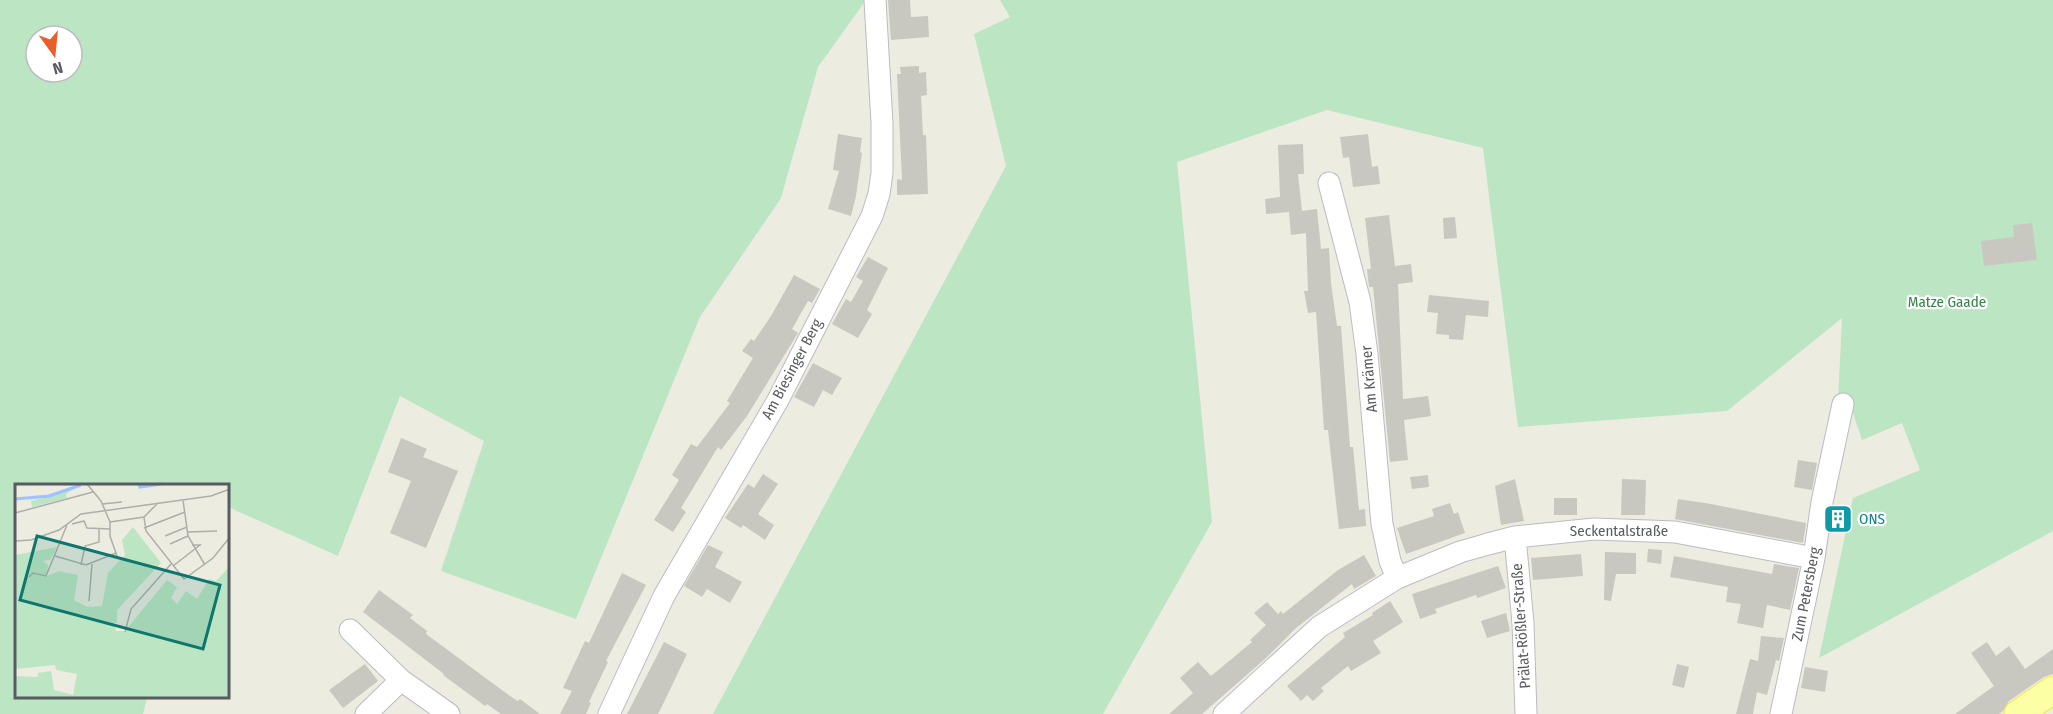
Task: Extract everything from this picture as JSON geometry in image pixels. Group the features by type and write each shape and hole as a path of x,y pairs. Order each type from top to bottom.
{"main road":[{"path":"2018,714 2053,690"}],"street":[{"name":"Am Biesinger Berg","path":"609,714 664,596 778,400 872,216 879,194 882,173 882,123 875,0"},
{"name":"Am Krämer","path":"1329,183 1360,302 1367,354 1382,525 1396,578"},
{"name":"Zum Petersberg","path":"1781,714 1843,404"},
{"name":"Seckentalstraße","path":"1224,714 1319,627 1396,578 1460,552 1515,537 1594,529 1675,532 1814,558"},
{"name":"Prälat-Rößler-Straße","path":"1515,537 1523,623 1526,714"},
{"path":"350,630 401,680 449,714"},
{"path":"366,714 401,680"}],"green space":[{"path":"0,0 866,0 818,67 781,198 700,317 576,619 441,571 484,441 400,396 338,556 230,508 230,484 15,484 15,699 147,699 143,714 0,714"},
{"name":"Matze Gaade","path":"1000,0 2053,0 2053,531 1819,658 1853,498 1920,470 1902,423 1862,440 1850,404 1838,401 1842,318 1727,411 1518,427 1483,148 1327,110 1177,162 1212,522 1103,714 713,714 1006,166 974,34 1010,17"}],"building":[{"path":"888,0 910,0 911,17 928,16 929,37 891,40"},
{"path":"919,66 919,73 926,72 927,95 921,96 923,135 926,135 928,194 897,195 897,179 902,180 897,74 901,74 900,67"},
{"path":"838,134 862,138 856,196 851,216 828,209 839,171 833,170"},
{"path":"1368,134 1372,167 1378,166 1380,184 1353,187 1349,157 1343,158 1340,137"},
{"path":"1303,144 1304,174 1298,174 1302,211 1317,209 1321,249 1329,248 1337,326 1341,326 1350,447 1353,447 1359,510 1365,509 1366,526 1339,529 1328,430 1324,430 1316,312 1308,313 1304,291 1308,291 1306,233 1291,235 1289,212 1266,214 1265,199 1280,197 1278,145"},
{"path":"1389,215 1395,266 1411,264 1413,282 1398,284 1403,399 1428,396 1431,416 1404,420 1408,460 1390,462 1373,287 1369,287 1367,269 1371,269 1365,218"},
{"path":"1455,217 1457,238 1444,239 1443,218"},
{"path":"2032,223 2037,260 1984,266 1981,241 2014,237 2013,225"},
{"path":"868,257 888,268 867,310 872,314 858,338 832,324 846,299 851,302 863,281 856,277"},
{"path":"794,275 820,289 812,303 808,301 792,329 798,333 747,416 721,450 718,447 681,508 686,512 673,532 654,520 679,480 672,475 691,444 697,447 730,403 727,401 753,358 742,351 751,339 754,341"},
{"path":"1429,295 1489,301 1488,317 1466,315 1463,340 1449,339 1449,335 1436,334 1438,313 1427,312"},
{"path":"813,363 842,378 832,395 823,390 814,407 794,397"},
{"path":"401,438 427,449 423,457 458,471 426,548 390,533 411,481 388,472"},
{"path":"1798,460 1817,463 1812,490 1794,487"},
{"path":"763,474 778,484 758,514 774,525 765,540 743,525 741,528 725,518 748,484 754,488"},
{"path":"1428,475 1429,487 1412,489 1410,477"},
{"path":"1515,479 1524,521 1501,525 1495,486"},
{"path":"1622,479 1646,480 1645,515 1621,515"},
{"path":"1554,498 1577,498 1577,515 1554,515"},
{"path":"1678,499 1806,523 1803,543 1675,519"},
{"path":"1450,503 1454,514 1458,512 1465,533 1406,554 1397,528 1434,516 1432,509"},
{"path":"708,545 723,552 715,567 742,582 730,603 707,589 702,597 684,586"},
{"path":"1648,549 1662,550 1661,564 1647,562"},
{"path":"1605,552 1636,553 1636,574 1616,574 1611,601 1604,600"},
{"path":"1581,554 1583,576 1533,580 1531,558"},
{"path":"1364,555 1376,576 1354,589 1352,584 1296,628 1266,658 1202,714 1169,714 1193,693 1180,678 1198,662 1211,676 1252,642 1250,640 1266,625 1254,613 1267,602 1278,614 1281,611 1283,614 1338,570"},
{"path":"1674,556 1772,574 1774,564 1799,568 1790,610 1767,605 1763,628 1737,623 1741,604 1726,602 1728,587 1670,577"},
{"path":"1498,566 1506,588 1435,609 1437,613 1420,619 1412,594"},
{"path":"622,573 646,585 606,661 608,662 589,702 591,703 586,714 560,714 572,691 563,688 585,641 589,643"},
{"path":"379,590 413,615 410,618 427,631 426,634 510,696 518,701 520,699 540,714 501,714 487,704 485,706 443,675 363,612"},
{"path":"1390,601 1403,622 1373,641 1381,653 1351,671 1348,666 1321,688 1324,691 1313,701 1307,695 1301,701 1287,686 1345,637 1343,633 1373,615 1372,613"},
{"path":"1506,613 1510,631 1487,638 1481,621"},
{"path":"1761,636 1784,638 1779,661 1776,660 1767,695 1757,692 1753,714 1736,714 1750,659 1758,661"},
{"path":"664,642 687,654 658,714 627,714"},
{"path":"1987,642 1996,656 2009,646 2025,669 2053,649 2053,674 2044,677 2009,701 1999,714 1955,714 1994,686 1971,653"},
{"path":"365,664 378,681 343,708 329,690"},
{"path":"1677,664 1689,667 1684,688 1672,685"},
{"path":"1805,667 1828,671 1825,692 1801,688"}],"place":[{"name":"ONS","path":"1838,519"}]}
